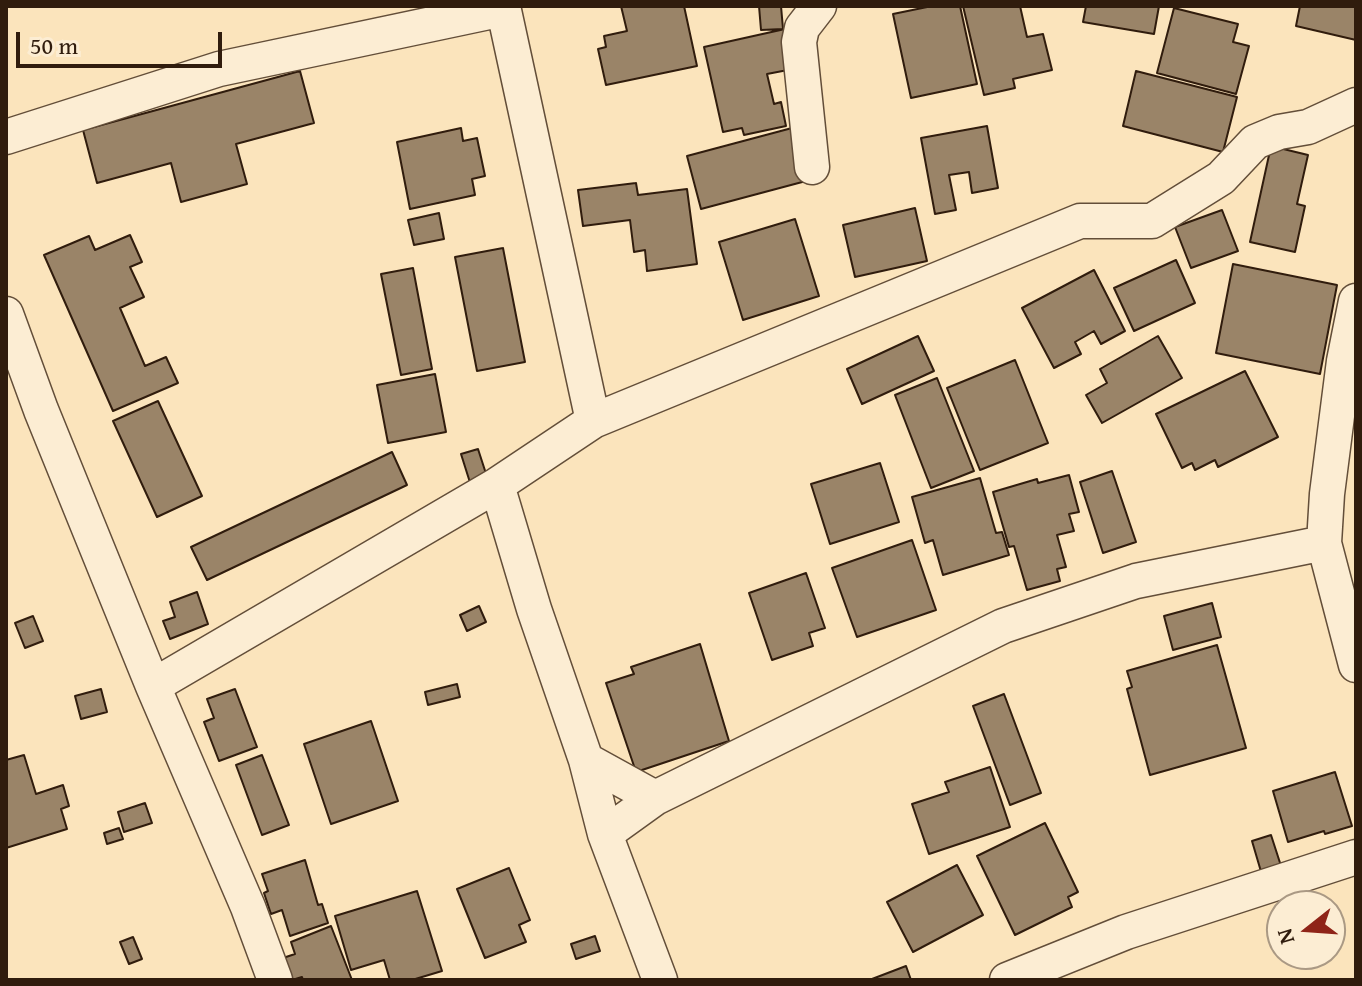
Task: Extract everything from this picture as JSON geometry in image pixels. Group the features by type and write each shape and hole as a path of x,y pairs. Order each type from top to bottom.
{"street":[{"path":"812,167 799,42 802,28 819,6"},
{"path":"6,137 219,69 503,8 593,421"},
{"path":"153,686 497,485 593,421 1080,221 1152,221 1221,178 1255,142 1279,132 1308,127 1356,105"},
{"path":"1356,301 1344,361 1324,543 1356,665"},
{"path":"6,314 41,410 153,686 248,907 275,980"},
{"path":"497,485 534,609 586,760 605,834 660,980"},
{"path":"605,834 655,798 1003,626 1136,581 1324,543"},
{"path":"586,760 655,798"},
{"path":"1007,980 1126,932 1356,857"}],"building":[{"path":"621,6 684,6 697,66 606,85 598,49 606,47 604,36 627,31"},
{"path":"759,6 781,6 783,29 761,30"},
{"path":"932,6 960,6 977,84 911,98 893,14"},
{"path":"963,6 1020,6 1027,37 1043,34 1052,70 1013,79 1015,88 984,95"},
{"path":"1086,6 1159,6 1154,34 1083,22"},
{"path":"1300,6 1356,6 1356,40 1296,26"},
{"path":"1174,8 1238,24 1233,42 1249,46 1236,94 1157,73"},
{"path":"785,29 793,69 767,74 774,104 781,102 786,126 744,135 742,128 723,132 704,47"},
{"path":"300,71 314,123 236,144 247,184 181,202 171,163 97,183 83,130"},
{"path":"1136,71 1237,97 1223,152 1123,126"},
{"path":"987,126 998,188 972,193 969,172 949,175 956,210 935,214 921,138"},
{"path":"461,128 463,141 477,138 485,176 472,179 475,195 410,209 397,142"},
{"path":"792,128 806,181 701,209 687,156"},
{"path":"1271,146 1308,155 1297,204 1305,206 1295,252 1250,242"},
{"path":"636,183 638,195 687,189 697,264 647,271 645,250 634,252 630,220 583,226 578,190"},
{"path":"915,208 927,261 855,277 843,225"},
{"path":"1222,210 1238,251 1191,268 1175,227"},
{"path":"439,213 444,239 414,245 408,220"},
{"path":"795,219 819,296 743,320 719,242"},
{"path":"130,235 142,262 130,267 144,297 120,308 145,366 166,357 178,383 113,411 44,255 89,236 95,250"},
{"path":"503,248 525,362 477,371 455,257"},
{"path":"1176,260 1195,303 1134,331 1114,288"},
{"path":"1233,264 1337,285 1320,374 1216,353"},
{"path":"413,268 432,369 401,375 381,274"},
{"path":"1094,270 1125,331 1101,344 1094,331 1075,342 1081,354 1054,368 1022,308"},
{"path":"918,336 934,371 862,404 847,369"},
{"path":"1158,336 1182,378 1102,423 1086,395 1107,383 1100,369"},
{"path":"1015,360 1048,443 980,470 947,388"},
{"path":"1245,371 1278,437 1218,467 1215,460 1195,470 1192,463 1182,468 1156,414"},
{"path":"435,374 446,432 388,443 377,385"},
{"path":"937,378 974,471 931,488 895,395"},
{"path":"158,401 202,496 157,517 113,421"},
{"path":"478,449 490,486 473,492 461,454"},
{"path":"392,452 407,485 207,580 191,547"},
{"path":"880,463 899,522 830,544 811,484"},
{"path":"1112,471 1136,542 1103,553 1080,482"},
{"path":"1069,475 1079,512 1069,514 1074,531 1057,535 1066,567 1057,569 1060,581 1027,590 1014,546 1009,547 993,492 1037,479 1038,483"},
{"path":"980,478 996,533 1002,532 1009,555 943,575 933,540 925,543 912,497"},
{"path":"912,540 936,610 857,637 832,568"},
{"path":"806,573 825,628 809,633 813,646 772,660 749,593"},
{"path":"197,592 208,624 170,639 163,621 175,617 170,602"},
{"path":"1212,603 1221,637 1173,650 1164,616"},
{"path":"479,606 486,622 467,631 460,615"},
{"path":"33,616 43,641 25,648 15,623"},
{"path":"700,644 729,741 636,772 606,683 634,674 631,667"},
{"path":"1217,645 1246,748 1150,775 1127,689 1132,687 1127,671"},
{"path":"457,684 460,697 428,705 425,692"},
{"path":"101,689 107,712 81,719 75,696"},
{"path":"235,689 257,747 219,761 204,722 214,718 207,699"},
{"path":"1004,694 1041,793 1010,805 973,706"},
{"path":"371,721 398,801 331,824 304,744"},
{"path":"24,755 36,794 63,785 69,806 61,809 67,829 6,848 6,760"},
{"path":"262,755 289,825 262,835 236,765"},
{"path":"990,767 1010,827 929,854 912,804 949,792 945,782"},
{"path":"1335,772 1352,826 1288,842 1273,791"},
{"path":"145,803 152,823 124,832 118,812"},
{"path":"1045,823 1078,892 1068,897 1072,907 1015,935 977,856"},
{"path":"119,828 123,839 107,844 104,833"},
{"path":"1271,835 1282,869 1262,875 1252,841"},
{"path":"305,860 318,905 322,904 328,923 290,936 282,910 271,914 262,874"},
{"path":"957,865 983,915 913,952 887,902"},
{"path":"509,868 530,920 519,925 526,942 485,958 457,889"},
{"path":"417,891 442,971 412,980 390,980 384,960 351,970 335,916"},
{"path":"331,926 352,980 303,980 302,977 292,980 283,958 295,954 291,942"},
{"path":"595,936 600,951 576,959 571,944"},
{"path":"133,937 142,959 129,964 120,942"},
{"path":"906,966 911,980 872,980 872,979"}]}
